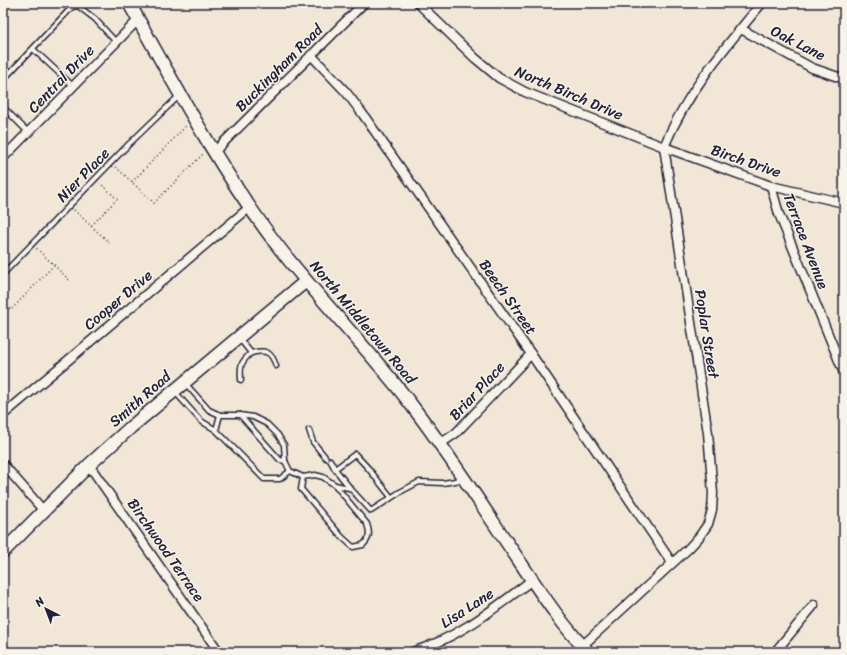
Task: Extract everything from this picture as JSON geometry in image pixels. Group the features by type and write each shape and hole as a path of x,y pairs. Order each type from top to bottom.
{"street":[{"name":"North Middletown Road","path":"128,3 181,94 209,152 277,245 306,281 392,380 440,444 532,580 585,649"},
{"name":"Buckingham Road","path":"209,152 311,56 364,3"},
{"name":"North Birch Drive","path":"418,3 475,58 499,78 525,92 664,147"},
{"path":"664,147 672,127 712,65 762,3"},
{"name":"Central Drive","path":"3,158 138,20"},
{"name":"Oak Lane","path":"741,29 812,68 844,79"},
{"name":"Beech Street","path":"311,56 337,82 362,113 531,354 672,563"},
{"name":"Birch Drive","path":"664,147 771,186 844,203"},
{"name":"Poplar Street","path":"585,649 699,537 708,524 712,510 713,493 708,433 664,147"},
{"name":"Terrace Avenue","path":"771,186 779,214 844,373"},
{"name":"Cooper Drive","path":"3,415 250,207"},
{"name":"Smith Road","path":"3,552 89,464 184,382 306,281"},
{"name":"Briar Place","path":"440,444 456,433 531,354"},
{"path":"3,464 43,510"},
{"name":"Birchwood Terrace","path":"89,464 218,652"},
{"name":"Lisa Lane","path":"412,652 442,641 468,626 532,580"},
{"path":"775,652 814,605"}],"lane":[{"path":"3,80 72,7 78,6 95,20 116,42"},
{"path":"33,49 73,86"},
{"name":"Nier Place","path":"3,274 181,94"},
{"path":"3,107 28,132"},
{"path":"238,337 251,353"},
{"path":"241,380 240,365 251,353 262,350 269,353 274,358 276,366"},
{"path":"184,382 209,410 220,415 240,415 253,417 267,424 278,435 284,445 285,461 290,471 303,476 315,475 323,477 334,485 367,524 370,532 369,537 363,545 353,547 342,537 301,488 303,476"},
{"path":"174,391 200,421 216,430 264,479 280,479 290,471"},
{"path":"216,430 220,415"},
{"path":"240,415 280,460 285,461"},
{"path":"310,430 313,442 350,488 371,511 391,497 419,482 443,483 464,479"},
{"path":"335,469 354,454 368,468 391,497"},
{"path":"334,485 350,488"}],"path":[{"path":"132,182 187,126"},
{"path":"112,163 154,203 156,203 209,152"},
{"path":"91,226 117,199 100,183"},
{"path":"70,206 110,243"},
{"path":"32,244 69,280"},
{"path":"3,303 11,310 54,265"}]}
